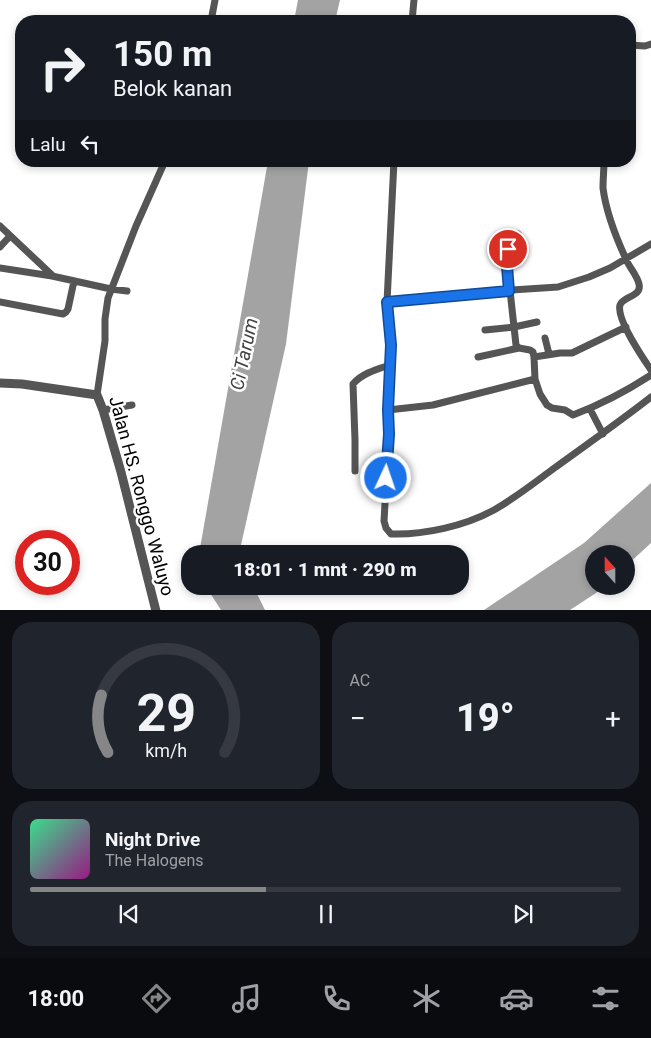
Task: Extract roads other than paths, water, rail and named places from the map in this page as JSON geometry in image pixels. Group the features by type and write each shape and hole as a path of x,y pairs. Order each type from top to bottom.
{"street":[{"path":"212,15 215,0"},
{"path":"413,15 414,0"},
{"path":"636,45 646,46 651,44"},
{"name":"Jalan HS. Ronggo Waluyo","path":"156,610 121,472 97,395 108,298 136,226 162,167"},
{"path":"394,167 387,302 391,345 388,410 389,434 384,522 391,534 439,529 463,523 485,514 529,487 603,434 651,396"},
{"path":"604,167 603,187 607,207 626,260 639,284 639,290 636,294 623,301 620,311 626,327 648,360 651,370"},
{"path":"0,226 52,276"},
{"path":"518,234 510,244 506,254 516,344 519,348"},
{"path":"0,247 10,236"},
{"path":"387,302 558,287 610,268 651,244"},
{"path":"0,268 127,291"},
{"path":"0,302 63,314 68,309 74,281"},
{"path":"485,330 537,322"},
{"path":"534,357 572,353 626,327"},
{"path":"545,338 549,354"},
{"path":"478,357 519,348 530,350 534,357 535,379 540,394 547,405 552,408 565,410 573,415 625,392 651,375"},
{"path":"355,471 356,440 353,384 365,375 390,365"},
{"path":"388,410 433,405 535,379"},
{"path":"0,383 22,384 97,395"},
{"path":"103,410 132,405"},
{"path":"590,408 603,434"}],"water":[{"path":"298,0 340,0 336,15 295,15"},
{"name":"Ci Tarum","path":"267,167 308,167 286,344 241,545 201,545"},
{"path":"651,483 651,543 635,558 635,545 585,545 585,595 593,595 570,610 484,610 584,543"},
{"path":"211,595 258,595 265,610 221,610"}]}
